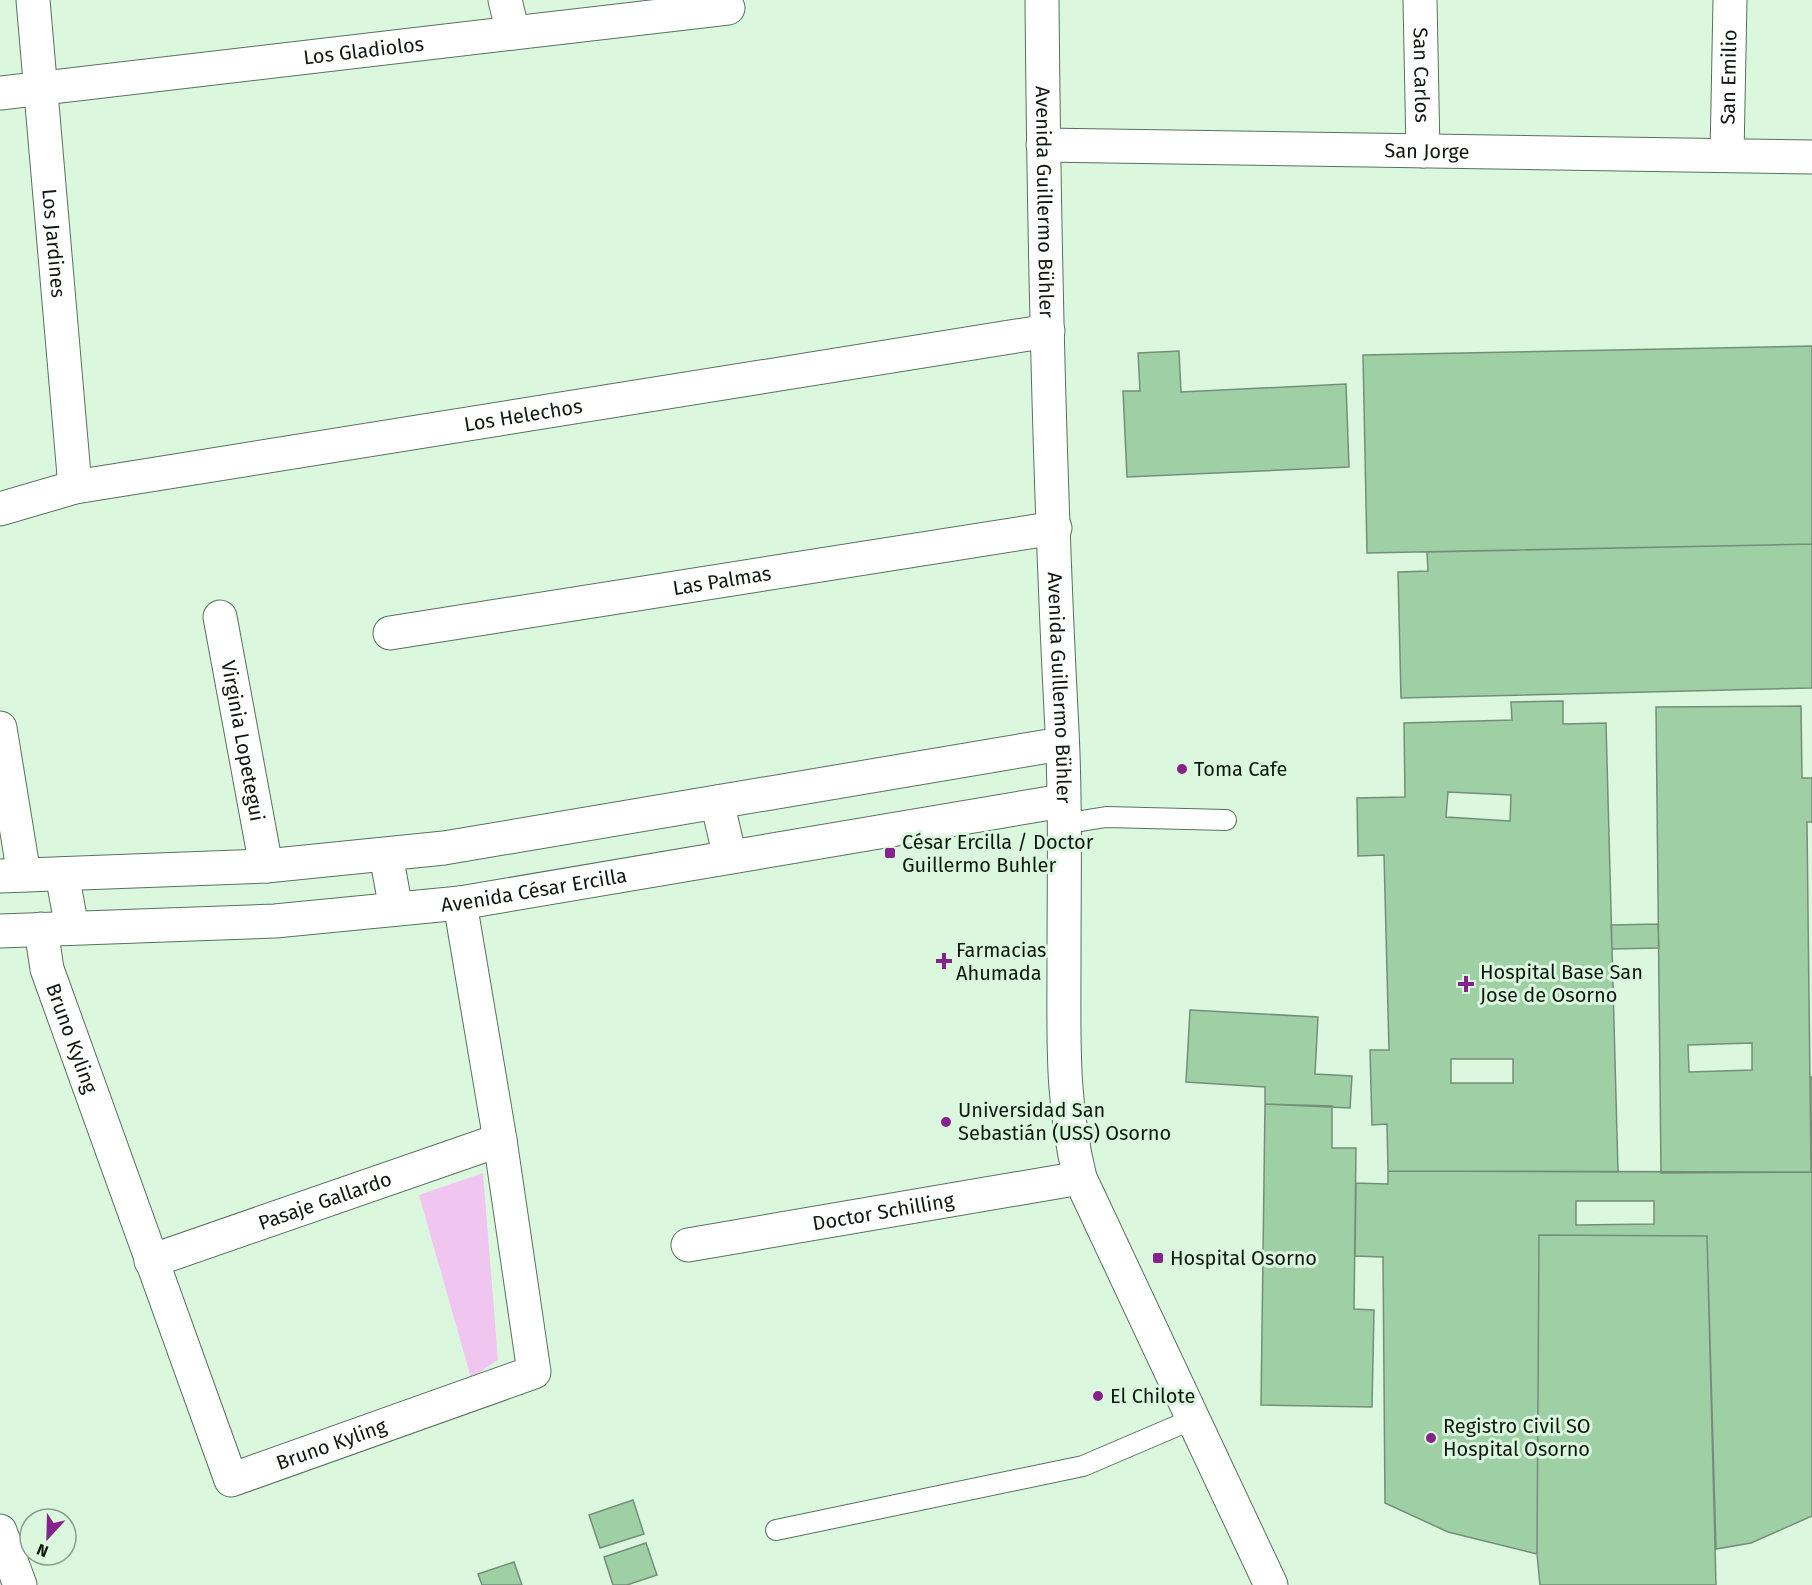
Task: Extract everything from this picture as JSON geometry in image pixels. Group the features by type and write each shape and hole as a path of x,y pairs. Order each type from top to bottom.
{"street":[{"name":"Los Jardines","path":"33,0 75,487"},
{"path":"505,0 513,33"},
{"name":"Avenida Guillermo Bühler","path":"1042,0 1043,146 1063,812 1062,1062 1066,1106 1080,1178 1271,1585"},
{"name":"San Carlos","path":"1420,0 1423,151"},
{"name":"San Emilio","path":"1727,155 1730,0"},
{"name":"Los Gladiolos","path":"0,93 728,8"},
{"name":"San Jorge","path":"1043,146 1812,157"},
{"name":"Los Helechos","path":"0,508 75,487 1048,331"},
{"name":"Las Palmas","path":"390,633 1055,528"},
{"name":"Virginia Lopetegui","path":"220,617 266,866"},
{"path":"0,728 12,876 266,866 444,848 1061,744"},
{"path":"717,802 730,857"},
{"name":"Avenida César Ercilla","path":"0,931 275,921 460,903 730,857 1063,812"},
{"path":"386,855 396,909"},
{"name":"Bruno Kyling","path":"62,874 57,928 47,969 231,1480 534,1372 500,1140 460,903"},
{"name":"Pasaje Gallardo","path":"152,1261 500,1140"},
{"name":"Doctor Schilling","path":"688,1245 1080,1178"},
{"path":"0,1531 20,1585"}],"lane":[{"path":"1063,812 1106,816 1226,820"},
{"path":"776,1530 1083,1466 1193,1419"}],"shaded area":[{"path":"483,1173 498,1360 471,1378 419,1195"}],"building":[{"path":"1812,346 1812,544 1367,553 1363,355"},
{"path":"1179,351 1181,392 1346,384 1349,467 1127,477 1123,391 1140,391 1138,353"},
{"path":"1812,544 1812,688 1401,698 1398,572 1428,571 1427,552"},
{"path":"1563,701 1563,724 1606,723 1618,1172 1388,1171 1387,1124 1372,1125 1370,1050 1389,1050 1384,855 1358,856 1357,798 1405,797 1404,723 1512,720 1511,702","holes":["1448,792 1511,795 1510,821 1446,817","1451,1059 1513,1059 1513,1083 1451,1083"]},
{"path":"1801,706 1802,778 1812,778 1812,822 1807,822 1811,1172 1661,1173 1656,707","holes":["1752,1043 1752,1070 1689,1072 1688,1045"]},
{"path":"1658,924 1659,948 1612,949 1611,925"},
{"path":"1190,1010 1318,1017 1315,1074 1352,1076 1350,1108 1265,1104 1265,1087 1186,1082"},
{"path":"1810,1077 1812,1077 1812,1516 1751,1543 1716,1549 1707,1236 1539,1235 1537,1554 1448,1532 1385,1503 1383,1257 1355,1256 1356,1183 1388,1184 1388,1171 1811,1172","holes":["1576,1201 1654,1201 1654,1224 1576,1225"]},
{"path":"1265,1104 1332,1106 1332,1148 1356,1148 1354,1309 1374,1310 1372,1407 1261,1405"},
{"path":"1539,1235 1707,1236 1716,1585 1540,1585 1537,1554"},
{"path":"633,1500 644,1534 600,1548 589,1515"},
{"path":"646,1543 657,1575 627,1585 613,1585 604,1557"},
{"path":"514,1562 522,1585 482,1585 478,1574"}],"place":[{"name":"Toma Cafe","path":"1182,769"},
{"name":"César Ercilla / Doctor Guillermo Buhler","path":"890,853"},
{"name":"Farmacias Ahumada","path":"944,961"},
{"name":"Hospital Base San Jose de Osorno","path":"1466,984"},
{"name":"Universidad San Sebastián (USS) Osorno","path":"946,1122"},
{"name":"Hospital Osorno","path":"1158,1258"},
{"name":"El Chilote","path":"1098,1396"},
{"name":"Registro Civil SO Hospital Osorno","path":"1431,1438"}]}
